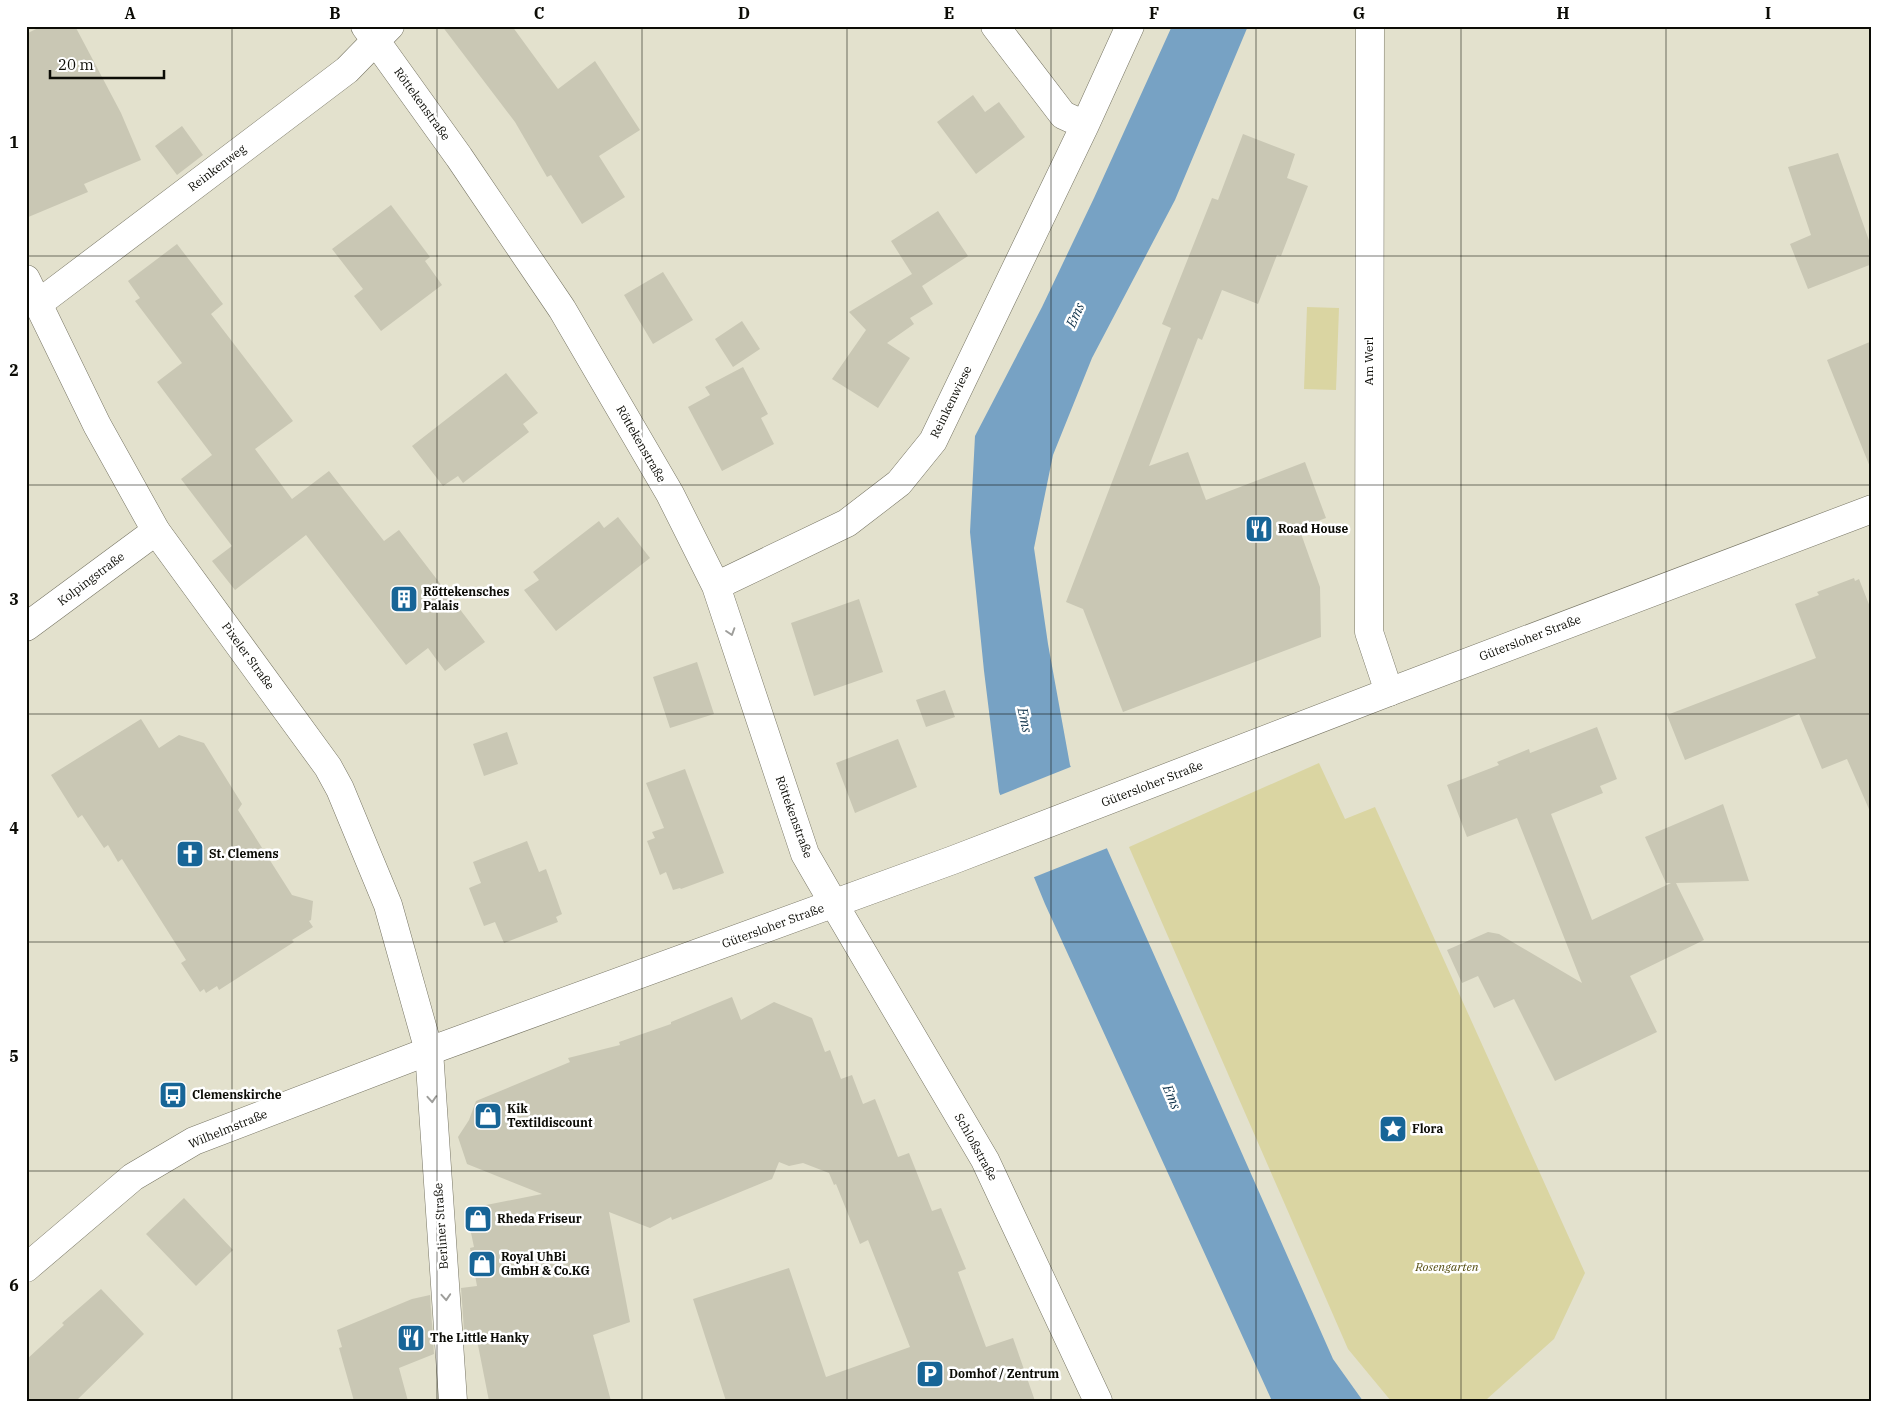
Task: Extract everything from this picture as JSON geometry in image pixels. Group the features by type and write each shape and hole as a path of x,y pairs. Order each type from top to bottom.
{"street":[{"path":"995,26 1063,115 1085,125"},
{"name":"Reinkenwiese","path":"716,586 847,523 899,483 933,441 1085,125 1130,26"},
{"name":"Am Werl","path":"1370,26 1369,632 1389,692"},
{"name":"Reinkenweg","path":"38,303 347,70 377,31"},
{"name":"Röttekenstraße","path":"377,31 562,309 670,494 716,586 805,854 834,904"},
{"name":"Pixeler Straße","path":"26,279 97,425 156,531 328,767 340,789 388,905 429,1051"},
{"name":"Gütersloher Straße","path":"429,1051 985,848 1872,509"},
{"name":"Kolpingstraße","path":"26,627 156,531"},
{"name":"Schloßstraße","path":"834,904 985,1160 1098,1401"},
{"name":"Wilhelmstraße","path":"26,1268 133,1177 194,1141 429,1051"},
{"name":"Berliner Straße","path":"429,1051 453,1401"}],"green space":[{"path":"1307,307 1339,308 1336,390 1304,389"},
{"name":"Rosengarten","path":"1319,763 1345,819 1375,807 1585,1273 1554,1339 1487,1399 1391,1401 1348,1349 1129,847"}],"water":[{"name":"Ems","path":"1172,26 1248,26 1175,200 1092,358 1053,455 1034,548 1048,644 1070,765 1333,1359 1363,1401 1272,1401 1045,904 999,792 970,532 975,436 1042,307"}],"pier":[{"path":"1073,766 1110,847 1032,878 998,796"}],"building":[{"path":"42,26 75,26 121,113 141,160 84,184 88,192 26,218 26,34"},
{"path":"442,26 512,26 558,89 595,61 640,130 599,156 625,197 582,224 551,175 547,177 515,122"},
{"path":"973,95 985,112 999,102 1025,137 976,174 937,122"},
{"path":"182,126 203,155 177,175 155,146"},
{"path":"1243,134 1295,154 1287,178 1308,186 1281,256 1277,255 1258,304 1222,290 1202,340 1198,338 1149,466 1188,452 1206,500 1305,462 1326,518 1299,528 1320,587 1321,637 1123,712 1083,609 1066,602 1171,328 1162,324 1212,198 1218,200"},
{"path":"1838,153 1872,249 1872,264 1808,289 1790,244 1811,235 1788,167"},
{"path":"391,205 430,257 425,261 442,285 381,331 354,296 363,289 332,249"},
{"path":"938,211 968,256 922,286 933,304 910,318 914,324 887,343 910,358 878,408 832,379 866,330 849,312 912,274 891,241"},
{"path":"177,244 223,304 211,314 293,421 255,449 292,499 329,471 384,541 399,530 485,642 445,671 428,648 406,665 306,535 235,590 212,561 232,546 181,479 212,455 157,382 182,363 135,301 140,298 128,281"},
{"path":"663,272 693,320 653,344 624,295"},
{"path":"742,321 760,349 733,367 715,339"},
{"path":"1872,341 1872,467 1870,467 1827,360"},
{"path":"743,367 768,414 761,418 774,444 722,471 688,407 710,395 705,387"},
{"path":"506,373 538,413 523,424 529,432 463,483 458,476 443,486 412,446"},
{"path":"618,517 650,558 556,631 524,590 539,580 533,572 599,521 604,528"},
{"path":"1854,578 1855,581 1859,579 1872,612 1872,816 1847,759 1822,769 1799,714 1685,760 1667,715 1816,658 1795,604 1819,595 1817,592"},
{"path":"859,599 883,672 814,696 791,623"},
{"path":"697,662 714,714 670,728 653,677"},
{"path":"945,690 955,717 926,727 916,700"},
{"name":"St. Clemens","path":"141,719 159,748 179,735 204,743 242,804 238,810 292,895 313,901 311,920 309,921 313,927 292,940 294,942 219,990 217,986 206,993 204,989 200,992 181,963 186,960 122,859 118,862 108,845 104,848 82,815 78,818 51,775"},
{"path":"1597,727 1617,779 1600,786 1603,793 1551,814 1592,920 1671,883 1666,883 1645,837 1723,804 1749,881 1676,883 1704,940 1630,976 1657,1032 1555,1081 1514,999 1494,1008 1478,976 1462,983 1447,950 1488,932 1499,934 1582,983 1517,818 1467,837 1447,785 1499,765 1497,762 1529,749 1530,753"},
{"path":"507,732 518,764 484,776 473,744"},
{"path":"898,739 917,787 855,813 836,763"},
{"path":"685,769 724,873 681,889 673,890 666,872 660,875 647,841 655,838 652,832 664,828 646,783"},
{"path":"527,841 539,872 546,869 562,914 556,917 558,922 504,943 495,922 484,926 469,888 481,883 473,862"},
{"path":"732,997 741,1020 774,1002 812,1018 825,1052 830,1050 841,1079 852,1075 863,1104 875,1099 898,1157 909,1153 932,1211 941,1208 966,1269 958,1272 986,1347 1013,1338 1035,1401 726,1401 693,1299 789,1268 826,1377 910,1347 868,1240 860,1244 836,1184 834,1185 829,1173 803,1163 789,1166 779,1162 772,1179 672,1220 671,1217 650,1228 609,1212 630,1322 593,1335 611,1401 489,1401 477,1340 465,1344 461,1288 477,1286 470,1248 474,1247 466,1209 542,1194 467,1164 458,1137 469,1120 476,1101 570,1062 568,1058 620,1045 619,1042 671,1024 671,1022"},
{"path":"184,1198 233,1250 196,1286 146,1234"},
{"path":"101,1289 144,1334 76,1401 26,1401 26,1360 64,1325 62,1323"},
{"path":"430,1295 434,1354 399,1368 408,1401 354,1401 339,1348 342,1347 337,1330 412,1299"}],"place":[{"name":"Road House","path":"1259,529"},
{"name":"Röttekensches Palais","path":"404,599"},
{"name":"St. Clemens","path":"190,854"},
{"name":"Clemenskirche","path":"173,1095"},
{"name":"Kik Textildiscount","path":"488,1116"},
{"name":"Flora","path":"1393,1129"},
{"name":"Rheda Friseur","path":"478,1219"},
{"name":"Royal UhBi GmbH & Co.KG","path":"482,1264"},
{"name":"The Little Hanky","path":"411,1338"},
{"name":"Domhof / Zentrum","path":"930,1374"}]}
